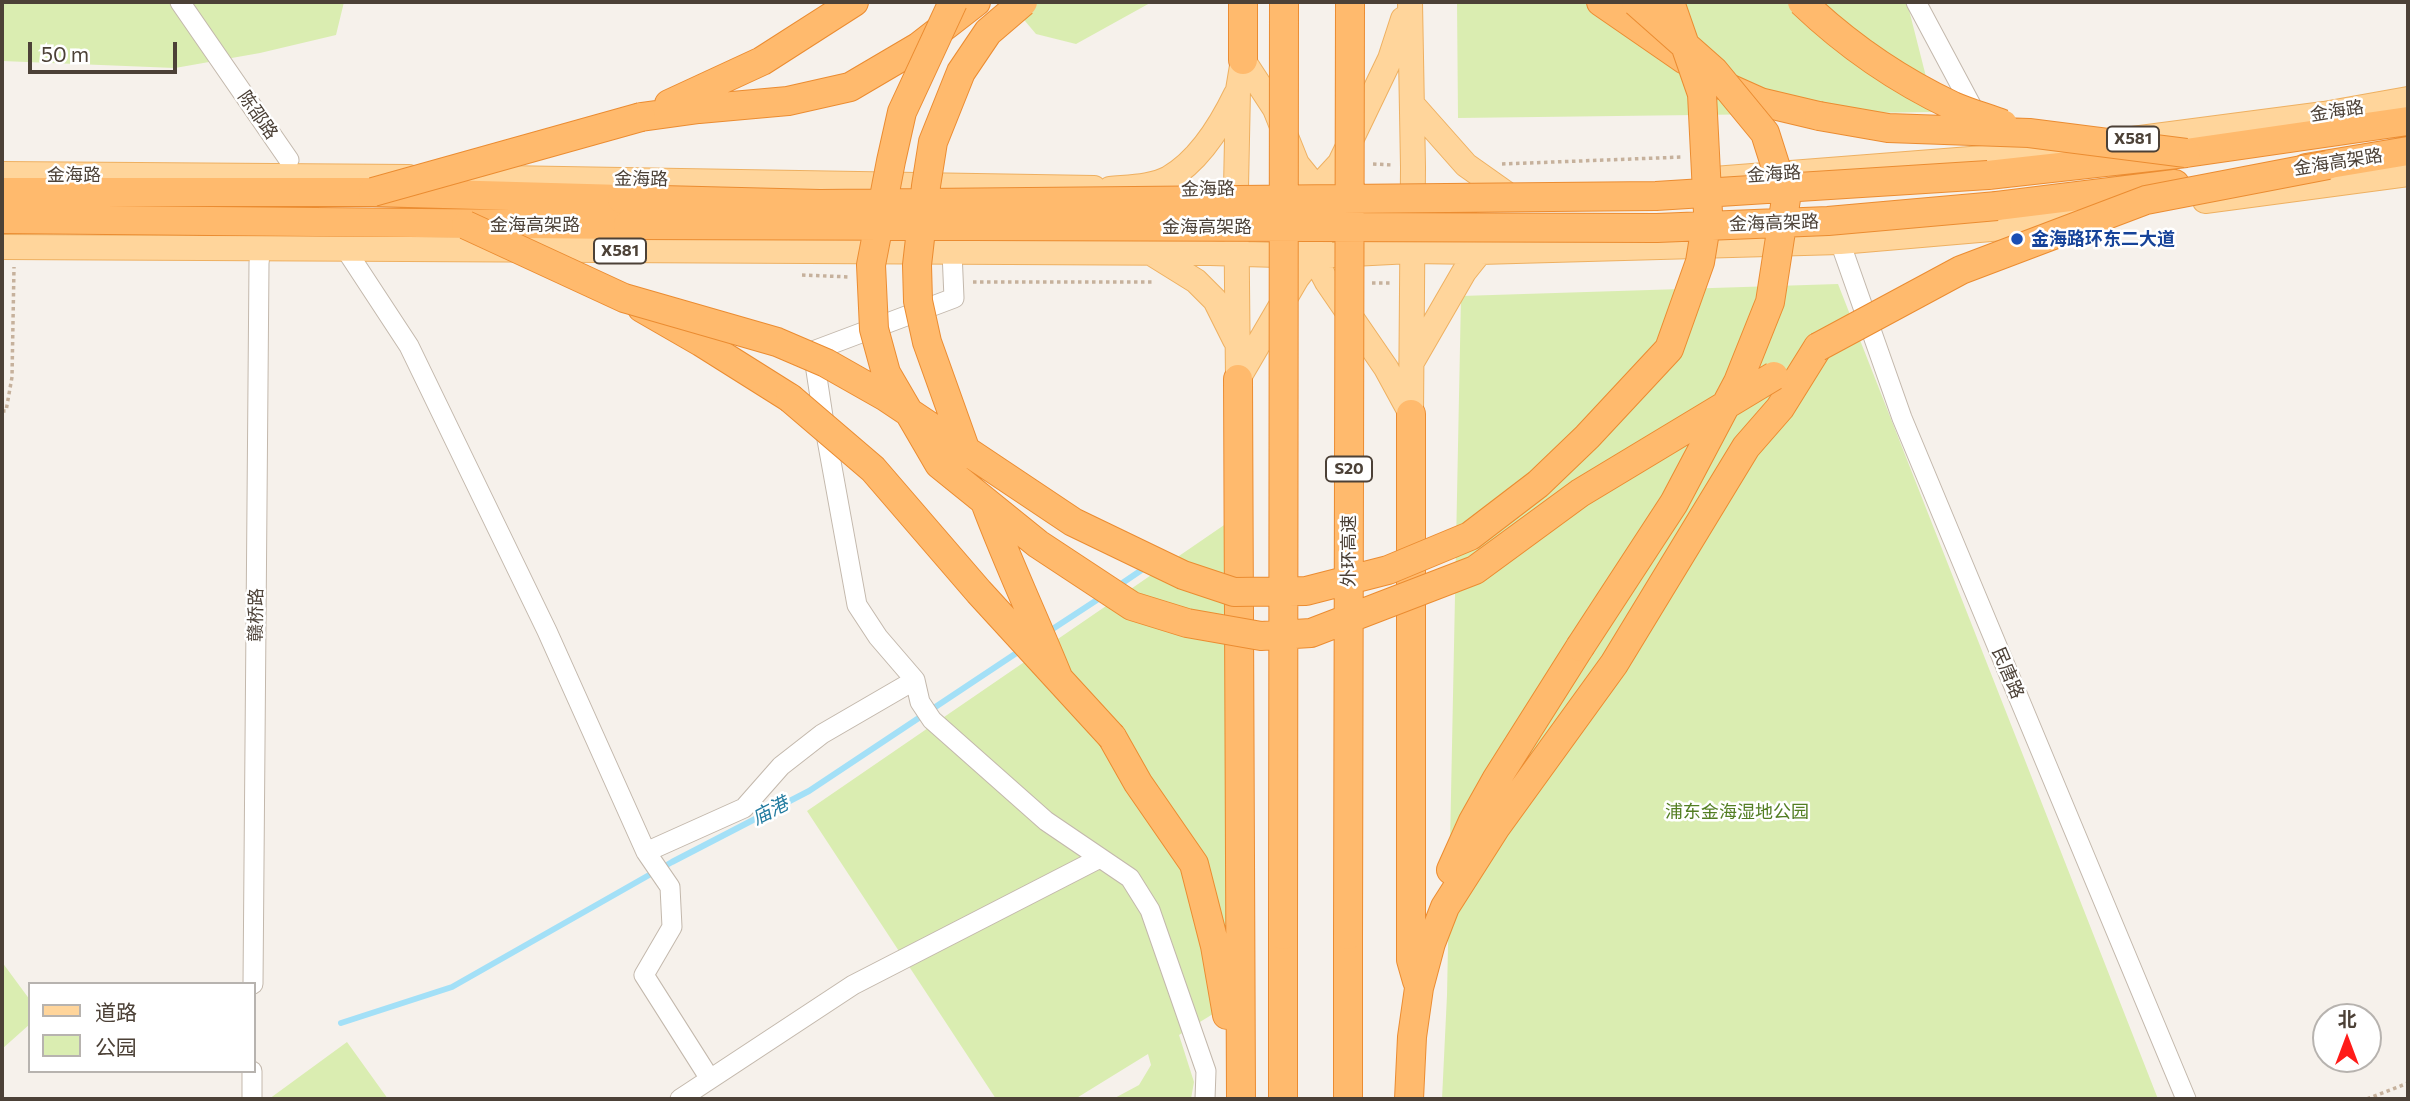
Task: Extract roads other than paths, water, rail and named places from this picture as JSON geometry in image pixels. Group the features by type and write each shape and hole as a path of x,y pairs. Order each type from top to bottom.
{"highway":[{"path":"641,117 762,61 854,2"},
{"path":"953,2 902,112 871,265 874,329 886,373 939,464 1038,544 1132,606 1186,623 1261,636 1311,633 1475,570 1580,493 1797,363 1818,347 1961,270 2146,200 2328,165"},
{"path":"373,192 641,117 788,101 850,87 918,47 976,2"},
{"path":"1023,2 988,32 961,72 933,142 917,265 918,301 934,364 1001,547 1058,677"},
{"path":"1242,60 1243,2"},
{"path":"1283,1099 1284,2"},
{"name":"外环高速","path":"1348,1099 1350,2"},
{"path":"1601,2 1649,33 1712,81 1760,102 1888,128 2029,133 2186,153"},
{"path":"1445,907 1452,863 1473,821 1496,780 1674,503 1738,382 1770,302 1786,200 1765,133 1714,71 1636,2"},
{"path":"624,298 777,342 826,363 886,397 1073,522 1183,575 1234,592 1306,591 1388,570 1470,537 1538,484 1597,427 1669,349 1700,262 1708,213 1702,94 1670,2"},
{"path":"1802,2 1829,28 1899,75 1953,106 2029,133"},
{"name":"金海高架路","path":"2,192 373,192 820,204 1656,195 1988,175 2186,153 2408,121"},
{"name":"金海高架路","path":"2,219 466,225 1657,228 1828,220 1997,206 2328,165 2408,151"},
{"path":"466,225 624,298 790,398 873,469 979,593 1112,737 1138,783 1194,864 1215,946 1241,1098"},
{"path":"1409,1099 1412,1037 1419,988 1431,943 1445,907 1496,827 1614,664 1746,447 1780,408 1818,347"},
{"path":"1238,379 1241,1098"},
{"path":"1411,414 1411,960 1419,988"}],"main road":[{"path":"1409,2 1412,104 1411,414"},
{"path":"1247,253 1296,222 1317,188 1340,163 1390,59 1409,2"},
{"path":"1238,379 1238,346 1247,253 1238,90 1242,60"},
{"path":"1242,60 1275,109 1297,164 1342,222 1378,253"},
{"path":"1110,189 1146,185 1169,178 1201,152 1238,90"},
{"name":"金海路","path":"2,174 581,178 1110,189 1412,189 1436,195 1507,194 1996,157 2310,116 2408,99"},
{"path":"1412,104 1466,164 1507,194"},
{"name":"X581","path":"8,255 74,249 261,247 346,250 1247,253 1313,256 1411,251 1480,252 1840,242 2014,227 2408,174"},
{"path":"1245,188 1296,222 1313,256 1386,368 1411,414"},
{"path":"1238,379 1297,278 1313,256 1342,222 1383,190"},
{"path":"1411,363 1464,272 1480,252"},
{"path":"1150,253 1196,281 1215,300 1238,346"}],"street":[{"name":"陈邵路","path":"180,2 289,160"},
{"path":"1916,2 1992,144 1996,157"},
{"name":"民唐路","path":"1840,242 1902,418 2186,1099"},
{"name":"赣桥路","path":"253,982 261,247"},
{"path":"346,250 415,358 547,631 648,855 670,887 672,927 644,975 710,1079"},
{"path":"952,252 954,298 813,351 857,605 878,637 915,680 920,702 932,720 1046,821 1130,878 1150,910 1206,1071 1205,1099"},
{"path":"648,855 744,808 780,766 822,734 915,680"},
{"path":"680,1099 853,985 1100,858"},
{"path":"252,1073 252,1099"}],"waterway":[{"name":"庙港","path":"1118,586 1146,567"},
{"name":"庙港","path":"1048,632 1103,596"},
{"name":"庙港","path":"341,1023 452,987 672,862 809,791 1021,650"}],"place":[{"name":"金海路环东二大道","path":"2017,239"}],"park label":[{"name":"浦东金海湿地公园","path":"1737,812"}]}
